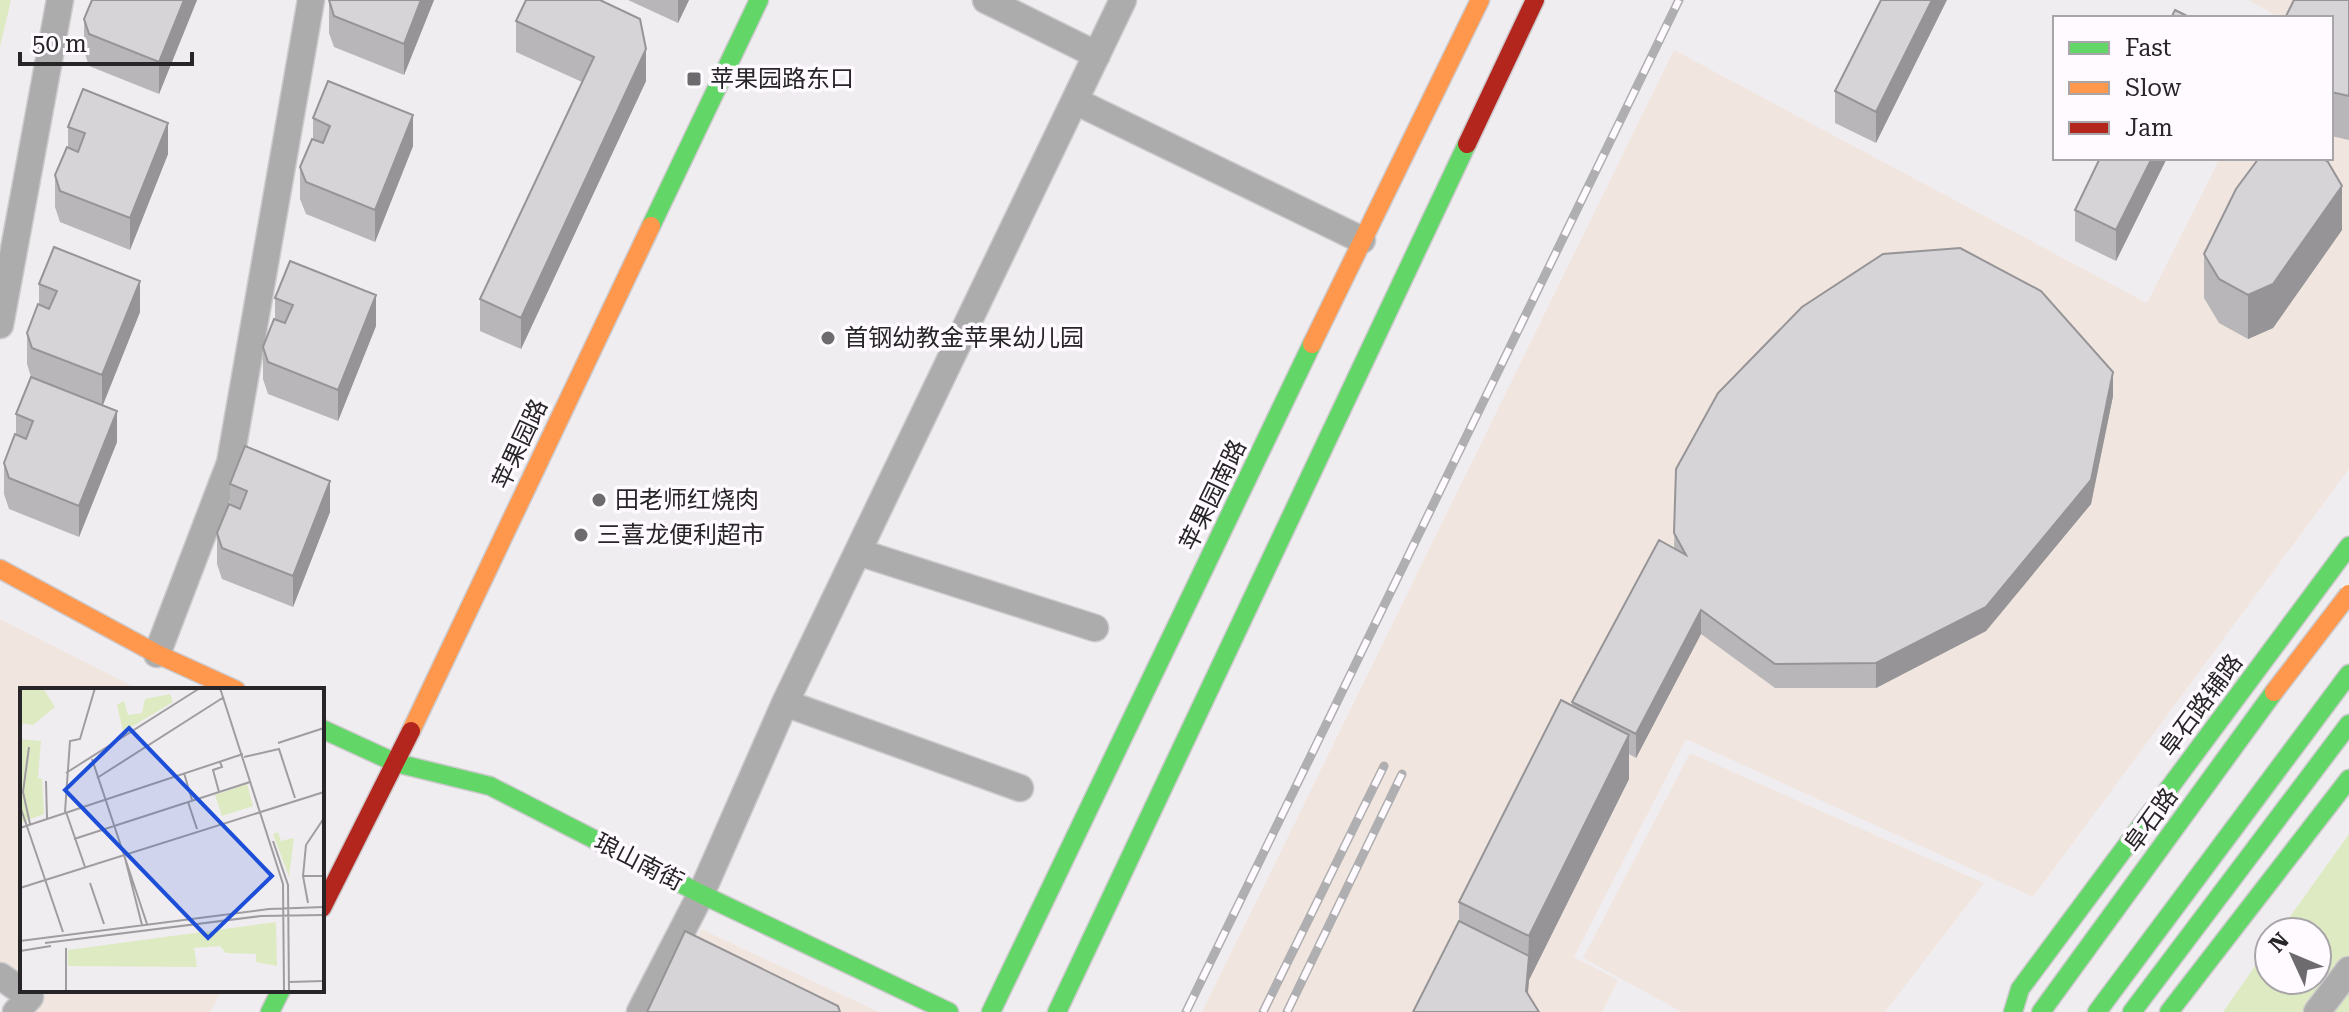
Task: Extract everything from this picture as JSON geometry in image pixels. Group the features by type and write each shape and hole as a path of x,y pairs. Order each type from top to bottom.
{"main road":[{"name":"苹果园路","path":"324,904 396,763 759,0"},
{"name":"苹果园南路","path":"991,1012 1480,0"},
{"path":"1057,1012 1535,0"},
{"name":"阜石路辅路","path":"2013,1012 2020,989 2349,546"},
{"name":"阜石路","path":"2050,1012 2271,721 2349,555"},
{"path":"0,569 157,654 232,688"},
{"name":"阜石路","path":"2041,1012 2349,594"},
{"path":"2097,1012 2349,674"},
{"path":"2132,1012 2349,724"},
{"name":"琅山南街","path":"324,730 396,763 490,786 701,894 949,1012"},
{"path":"2169,1012 2349,779"},
{"path":"270,1012 280,992"}],"street":[{"path":"0,325 60,0"},
{"path":"157,654 230,463 311,0"},
{"path":"986,0 1097,55"},
{"path":"640,1012 701,894 785,703 1123,0"},
{"path":"1075,101 1362,240"},
{"path":"858,552 1095,628"},
{"path":"785,703 1020,788"},
{"path":"2317,1012 2349,970"},
{"path":"0,976 23,1004"}],"shaded area":[{"path":"2248,0 2349,0 2349,469 2033,897 1686,739 1574,957 1618,980 1602,1012 1202,1012 1674,50 2147,303 2219,160 2333,160 2333,16 2276,16"},
{"path":"0,619 136,688 20,688 20,992 221,992 210,1012 24,1012 0,993"},
{"path":"1690,753 1984,883 1885,1012 1682,1012 1583,958"},
{"path":"701,929 879,1012 659,1012"}],"green space":[{"path":"0,0 11,0 0,47"},
{"path":"2349,834 2349,1012 2223,1012 2253,969 2253,996 2333,996 2333,916 2290,916"}],"building":[{"path":"92,0 184,0 159,62 89,34 84,19"},
{"path":"329,0 421,0 404,44 334,16"},
{"path":"526,0 600,0 640,19 646,49 521,318 480,299 594,57 516,21"},
{"path":"1881,0 1932,0 1876,112 1835,91"},
{"path":"2294,0 2349,0 2349,96 2333,92 2333,16 2286,16"},
{"path":"2175,10 2187,16 2172,16"},
{"path":"328,81 413,115 375,210 306,182 300,167 312,139 323,143 330,126 313,118"},
{"path":"83,89 168,123 130,218 60,191 55,175 67,147 78,152 85,133 68,127"},
{"path":"2099,160 2151,160 2116,230 2075,210"},
{"path":"2258,160 2325,160 2342,186 2273,284 2248,295 2219,279 2204,254 2236,189"},
{"path":"54,247 140,281 102,375 32,348 27,333 38,304 49,309 57,291 39,284"},
{"path":"1960,248 2041,291 2113,372 2091,480 1986,607 1876,663 1775,664 1701,610 1636,734 1572,702 1659,540 1686,555 1674,533 1676,469 1718,393 1802,307 1883,254"},
{"path":"290,261 376,295 338,390 268,362 263,347 274,319 285,323 293,305 275,298"},
{"path":"31,377 117,411 79,506 9,478 4,463 15,434 26,439 33,421 16,414"},
{"path":"245,446 330,481 293,576 222,548 217,533 229,504 240,509 247,491 230,484"},
{"path":"1561,700 1629,735 1529,936 1459,902"},
{"path":"1459,921 1529,956 1526,991 1539,1012 1413,1012"},
{"path":"685,931 838,1006 840,1012 647,1012"}],"railway":[{"path":"1186,1012 1679,0"},
{"path":"1263,1012 1384,766"},
{"path":"1287,1012 1402,774"}],"traffic: fast":[{"path":"651,226 759,0"},
{"path":"1057,1012 1467,144"},
{"path":"991,1012 1312,344"},
{"path":"2013,1012 2020,989 2349,546"},
{"path":"2097,1012 2349,674"},
{"path":"2041,1012 2274,692"},
{"path":"2132,1012 2349,724"},
{"path":"324,730 396,763 490,786 701,894 949,1012"},
{"path":"2169,1012 2349,779"},
{"path":"270,1012 280,992"}],"traffic: slow":[{"path":"1312,344 1480,0"},
{"path":"411,731 651,226"},
{"path":"0,569 157,654 232,688"},
{"path":"2274,692 2349,594"}],"traffic: jam":[{"path":"1467,144 1535,0"},
{"path":"324,904 411,731"}],"place":[{"name":"苹果园路东口","path":"694,79"},
{"name":"首钢幼教金苹果幼儿园","path":"828,338"},
{"name":"田老师红烧肉","path":"599,500"},
{"name":"三喜龙便利超市","path":"581,535"}]}
